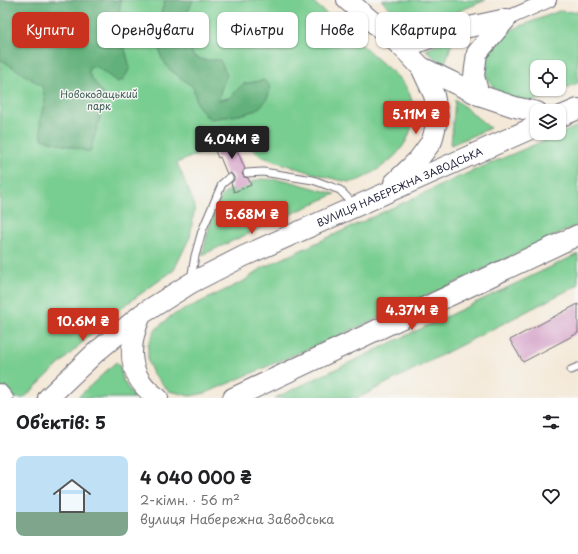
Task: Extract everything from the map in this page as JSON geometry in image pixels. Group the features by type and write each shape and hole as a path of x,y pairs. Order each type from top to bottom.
{"main road":[{"path":"347,0 376,25"},
{"path":"470,27 506,19"},
{"path":"479,95 474,76 477,53 506,19"},
{"path":"382,194 418,160 432,141 438,117 434,95 421,67 403,48"},
{"path":"421,67 479,95 514,107 530,110"},
{"name":"ВУЛИЦЯ НАБЕРЕЖНА ЗАВОДСЬКА","path":"48,398 96,353 142,314 191,283 244,256 530,129"},
{"path":"233,398 578,235"},
{"path":"142,314 134,330 132,354 139,378 144,387 158,398"}],"street":[{"path":"506,19 549,0"},
{"path":"0,391 6,398"}],"lane":[{"path":"247,173 263,172 313,180 340,190 355,206"},
{"path":"191,283 195,256 202,231 222,184 228,178"}],"green space":[{"name":"Новокодацький парк","path":"0,0 311,0 325,12 306,12 306,48 365,48 404,84 413,104 413,120 409,136 398,153 391,160 365,177 354,182 334,179 259,155 248,142 240,127 202,143 205,151 177,163 195,206 190,237 174,270 121,308 90,335 24,398 0,398"},
{"path":"0,0 121,0 119,12 97,12 97,48 125,48 130,68 123,80 117,82 96,66 89,67 89,74 103,94 100,117 90,152 42,139 40,121 45,99 42,86 0,59"},
{"path":"165,0 193,0 188,12 161,12"},
{"path":"381,0 486,0 457,12 394,12"},
{"path":"559,11 578,11 578,83 566,88 566,60 530,60 530,96 548,96 529,102 507,97 493,87 487,78 484,66 486,55 508,31"},
{"path":"160,48 191,48 193,56 204,60 220,60 227,75 218,100 229,98 243,84 264,80 270,86 268,96 263,104 257,109 248,113 211,119 206,116 197,104 193,87 169,69 161,57"},
{"path":"430,48 450,48 444,66 426,50"},
{"path":"455,99 490,128 451,145"},
{"path":"578,126 578,225 377,319 206,393 190,396 169,391 153,374 148,361 148,345 155,330 171,316 244,281 262,268 461,176 545,140 566,140 566,131"},
{"path":"260,179 285,180 335,194 202,255 211,222 221,198 228,191"},
{"path":"578,254 578,285 358,398 275,398"},
{"path":"116,362 120,367 123,380 134,398 77,398"}],"building":[{"path":"235,132 241,148 237,150 245,169 242,174 244,177 248,178 251,185 234,192 231,183 234,180 234,177 231,173 227,174 211,141"},
{"path":"578,304 578,333 523,362 510,340"}]}
